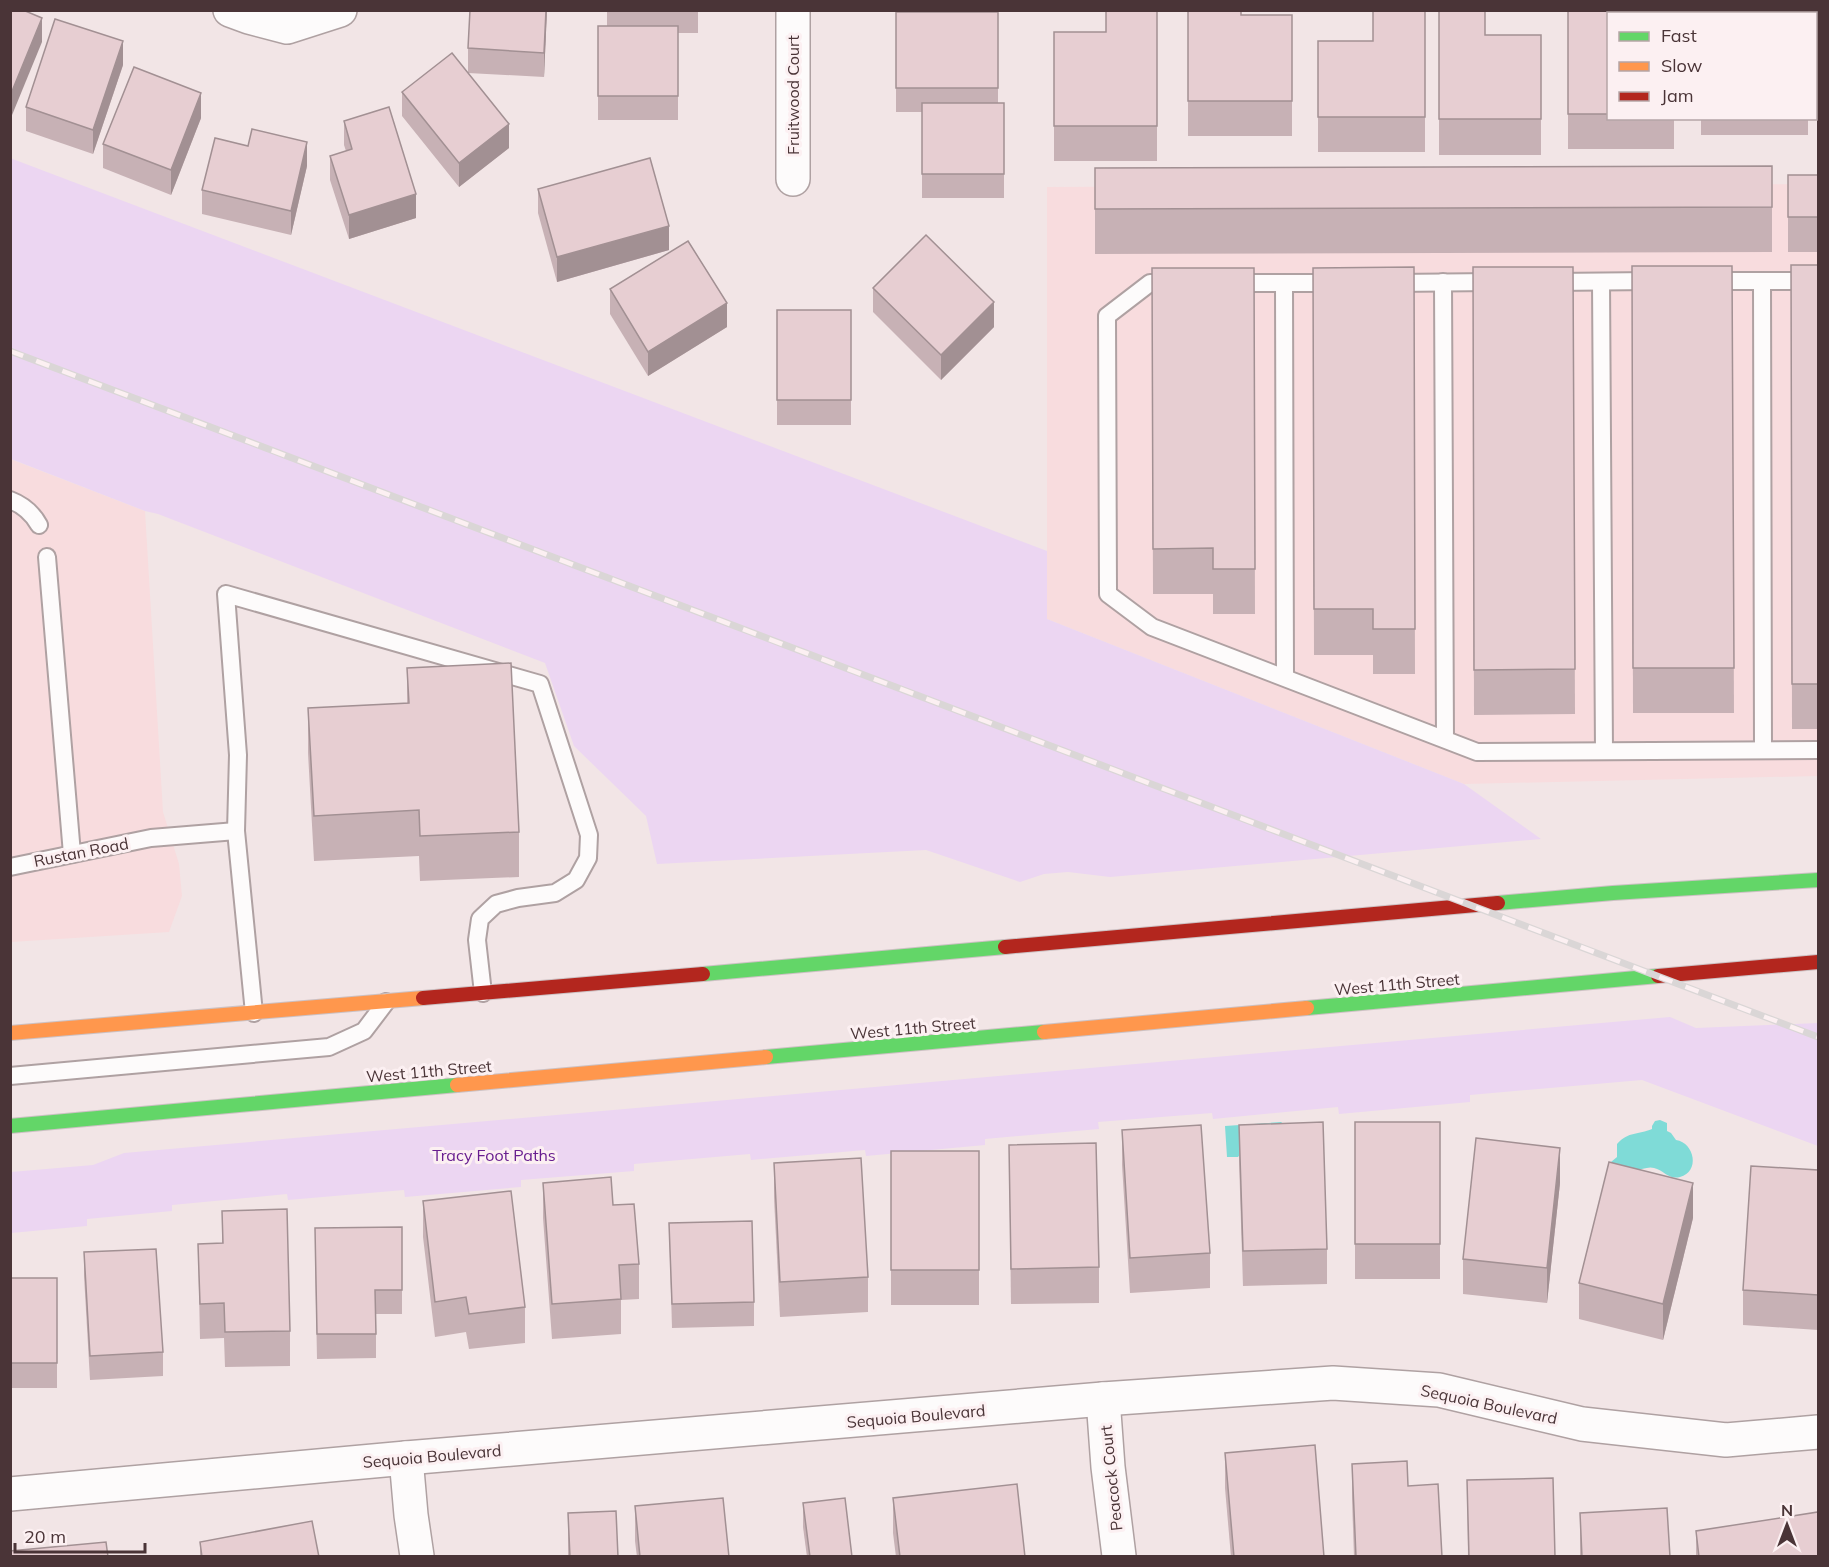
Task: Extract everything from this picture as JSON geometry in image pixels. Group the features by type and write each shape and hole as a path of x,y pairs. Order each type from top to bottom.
{"main road":[{"path":"10,1033 1601,894 1818,880"},
{"name":"West 11th Street","path":"10,1126 1818,962"}],"street":[{"path":"230,10 287,27 340,10"},
{"name":"Fruitwood Court","path":"793,10 793,178"},
{"name":"Sequoia Boulevard","path":"10,1494 1103,1399 1333,1383 1439,1390 1582,1424 1726,1440 1818,1432"},
{"name":"Peacock Court","path":"1103,1399 1108,1467 1119,1557"},
{"path":"406,1458 417,1557"}],"lane":[{"path":"1533,282 1670,281"},
{"path":"1693,281 1818,281"},
{"path":"1762,281 1763,750"},
{"path":"1443,282 1445,739"},
{"path":"1374,283 1510,282"},
{"path":"1601,282 1604,751"},
{"path":"1184,283 1150,283 1107,316 1108,594 1152,627 1477,752 1818,750"},
{"path":"1217,283 1352,283"},
{"path":"1284,283 1285,677"},
{"path":"10,500 19,504 34,517 39,525"},
{"path":"47,557 72,854"},
{"path":"254,1013 236,831 238,755 226,594 540,684 589,835 588,858 576,880 555,893 518,898 496,904 480,920 477,940 483,993"},
{"name":"Rustan Road","path":"10,867 151,838 236,831"},
{"path":"10,1076 329,1047 364,1031 386,1001"}],"shaded area":[{"path":"1818,184 1818,776 1464,784 1047,619 1047,187"},
{"path":"10,459 145,511 163,812 179,864 182,896 169,932 11,942"}],"green space":[{"path":"10,158 1047,551 1047,619 1464,784 1541,839 1110,877 1068,872 1044,874 1020,882 926,850 657,864 646,816 574,746 545,663 11,459"},
{"name":"Tracy Foot Paths","path":"1670,1017 1696,1028 1818,1023 1818,1146 1642,1080 1470,1095 1470,1102 1339,1114 1338,1107 1213,1119 1212,1113 1098,1122 1099,1129 985,1139 985,1145 866,1156 865,1150 751,1160 750,1154 634,1164 634,1171 521,1180 521,1187 405,1197 404,1190 288,1200 287,1194 172,1205 172,1211 87,1219 87,1226 11,1233 11,1172 93,1165 124,1153"}],"water":[{"path":"1660,1120 1667,1123 1667,1131 1687,1146 1691,1152 1693,1164 1686,1174 1676,1178 1652,1168 1635,1170 1611,1166 1611,1162 1617,1157 1617,1144 1621,1140 1652,1129 1655,1121"},
{"path":"1281,1122 1289,1128 1243,1151 1238,1157 1227,1157 1225,1126"}],"building":[{"path":"10,10 23,10 42,18 10,96"},
{"path":"470,10 546,10 544,53 468,48"},
{"path":"1106,10 1157,10 1157,126 1054,126 1054,32 1106,32"},
{"path":"1188,10 1241,10 1241,15 1292,15 1292,101 1188,101"},
{"path":"1373,10 1425,10 1425,117 1318,117 1318,41 1373,41"},
{"path":"1439,10 1485,10 1485,35 1541,35 1541,119 1439,119"},
{"path":"1568,10 1618,10 1618,12 1607,12 1607,114 1568,114"},
{"path":"1701,10 1808,10 1808,12 1701,12"},
{"path":"896,12 998,12 998,88 896,88"},
{"path":"55,19 123,41 93,130 26,107"},
{"path":"598,26 678,26 678,96 598,96"},
{"path":"452,53 509,124 459,163 402,92"},
{"path":"134,67 201,93 171,170 103,144"},
{"path":"922,103 1004,103 1004,174 922,174"},
{"path":"389,107 416,194 349,215 330,156 352,149 344,121"},
{"path":"252,129 307,142 291,211 202,190 215,138 248,146"},
{"path":"650,158 669,226 557,257 538,189"},
{"path":"1772,166 1772,207 1095,209 1095,168"},
{"path":"1788,175 1818,175 1818,217 1788,217"},
{"path":"926,235 994,302 941,355 873,288"},
{"path":"688,241 727,303 648,352 610,289"},
{"path":"1791,265 1818,265 1818,684 1792,684"},
{"path":"1632,266 1732,266 1734,668 1633,668"},
{"path":"1414,267 1415,629 1373,629 1373,609 1314,609 1313,268"},
{"path":"1473,267 1573,267 1575,669 1474,670"},
{"path":"1152,268 1254,268 1255,569 1213,569 1213,548 1153,549"},
{"path":"777,310 851,310 851,400 777,400"},
{"path":"511,663 519,832 420,836 419,810 314,816 308,708 409,703 407,668"},
{"path":"1323,1122 1327,1249 1243,1251 1239,1125"},
{"path":"1355,1122 1440,1122 1440,1244 1355,1244"},
{"path":"1201,1125 1210,1253 1130,1258 1122,1130"},
{"path":"1476,1138 1560,1148 1547,1268 1463,1259"},
{"path":"1096,1143 1099,1267 1011,1269 1009,1145"},
{"path":"891,1151 979,1151 979,1270 891,1270"},
{"path":"861,1158 868,1277 780,1282 774,1163"},
{"path":"1609,1162 1693,1183 1663,1304 1579,1283"},
{"path":"1751,1166 1818,1170 1818,1295 1743,1290"},
{"path":"611,1177 613,1205 634,1204 639,1264 619,1265 621,1299 552,1304 543,1183"},
{"path":"511,1191 525,1307 469,1314 466,1297 435,1302 423,1201"},
{"path":"287,1209 290,1331 225,1332 224,1303 200,1304 198,1244 223,1243 222,1211"},
{"path":"752,1221 754,1302 672,1304 669,1223"},
{"path":"402,1227 402,1290 375,1290 376,1334 317,1334 315,1228"},
{"path":"156,1249 163,1352 90,1356 84,1252"},
{"path":"10,1278 57,1278 57,1363 10,1363"},
{"path":"1315,1445 1324,1557 1234,1557 1225,1453"},
{"path":"1407,1461 1408,1486 1438,1484 1442,1557 1356,1557 1352,1464"},
{"path":"1553,1478 1555,1557 1469,1557 1467,1480"},
{"path":"1017,1484 1025,1557 900,1557 893,1498"},
{"path":"723,1498 729,1557 640,1557 635,1506"},
{"path":"845,1498 852,1557 810,1557 803,1503"},
{"path":"1667,1508 1670,1557 1582,1557 1580,1513"},
{"path":"616,1511 618,1557 570,1557 568,1513"},
{"path":"1818,1512 1818,1557 1699,1557 1696,1531"},
{"path":"312,1521 319,1557 202,1557 200,1542"},
{"path":"106,1542 108,1557 10,1557 10,1551"}],"railway":[{"path":"10,351 1818,1037"}],"traffic: fast":[{"path":"1498,903 1818,880"},
{"path":"703,974 1005,947"},
{"path":"1307,1008 1658,976"},
{"path":"766,1057 1044,1032"},
{"path":"10,1126 457,1085"}],"traffic: slow":[{"path":"10,1033 423,998"},
{"path":"1044,1032 1307,1008"},
{"path":"457,1085 766,1057"}],"traffic: jam":[{"path":"1005,947 1498,903"},
{"path":"1658,976 1818,962"},
{"path":"423,998 703,974"}]}
